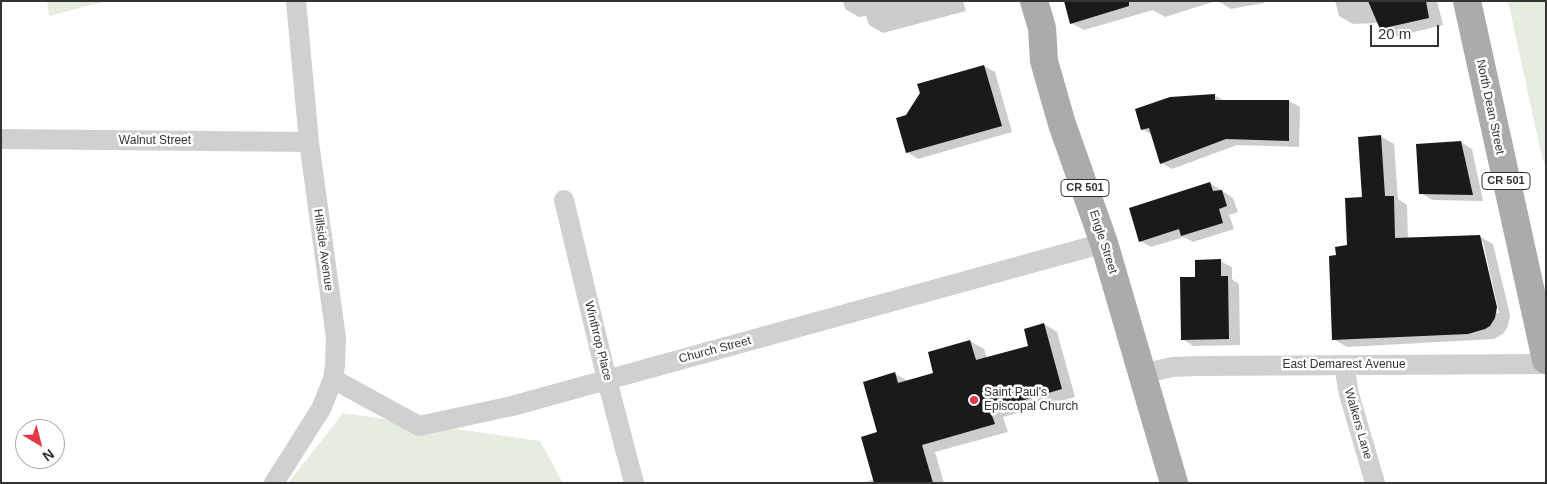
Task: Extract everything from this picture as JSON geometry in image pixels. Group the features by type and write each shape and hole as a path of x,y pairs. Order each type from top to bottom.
{"main road":[{"name":"Engle Street","path":"1034,1 1042,28 1044,61 1062,124 1104,243 1174,483"},
{"name":"North Dean Street","path":"1466,1 1546,360"}],"street":[{"name":"Hillside Avenue","path":"274,483 321,409 335,365 336,338 309,142 296,1"},
{"name":"Walnut Street","path":"1,140 309,142"},
{"name":"Winthrop Place","path":"564,200 634,483"},
{"name":"Church Street","path":"332,379 419,426 512,406 1104,243"},
{"name":"East Demarest Avenue","path":"1142,374 1188,366 1546,364"},
{"name":"Walkers Lane","path":"1344,365 1349,394 1375,483"}],"shaded area":[{"path":"47,1 107,1 49,16"},
{"path":"1508,1 1546,1 1546,171 1539,144"},
{"path":"343,413 540,441 563,483 288,483"}],"building":[{"path":"1064,1 1129,1 1129,6 1070,24"},
{"path":"1368,1 1426,1 1429,18 1380,29"},
{"path":"984,65 1002,126 906,153 896,118 906,115 920,93 917,84"},
{"path":"1215,94 1215,100 1289,100 1289,141 1226,139 1160,164 1149,128 1141,130 1135,109 1170,97"},
{"path":"1381,135 1385,196 1394,196 1395,238 1480,235 1497,307 1495,318 1490,326 1485,329 1468,334 1332,340 1329,256 1336,255 1335,247 1347,245 1345,198 1362,197 1358,137"},
{"path":"1461,141 1473,195 1419,194 1416,144"},
{"path":"1210,182 1213,191 1222,190 1227,206 1219,209 1223,223 1181,236 1179,229 1139,242 1129,208"},
{"path":"1221,259 1221,276 1228,276 1229,339 1181,340 1180,277 1195,277 1195,260"},
{"name":"Saint Paul's Episcopal Church","path":"1044,323 1062,389 990,410 995,424 922,445 933,483 874,483 861,437 877,432 863,382 895,372 898,383 933,373 928,352 970,340 976,360 1028,346 1024,329"}],"place":[{"name":"Saint Paul's Episcopal Church","path":"974,400"}]}
